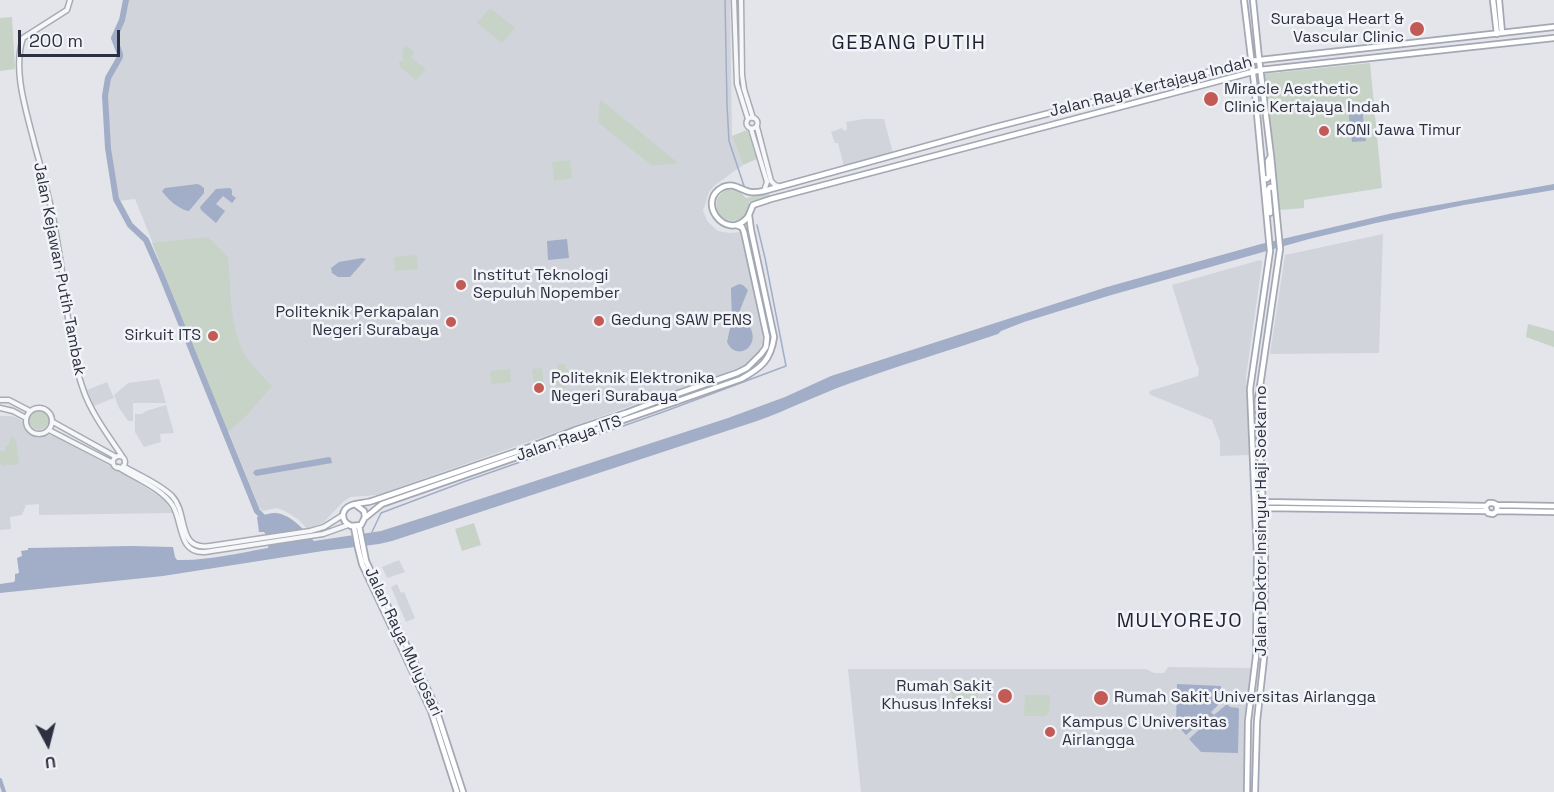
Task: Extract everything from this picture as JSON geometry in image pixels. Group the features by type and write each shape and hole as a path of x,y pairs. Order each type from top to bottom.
{"main road":[{"name":"Jalan Doktor Insinyur Haji Soekarno","path":"1244,0 1270,240 1250,389 1257,556 1256,656 1248,721 1246,792"},
{"name":"Jalan Doktor Insinyur Haji Soekarno","path":"1253,0 1280,249 1258,390 1265,556 1264,658 1257,721 1255,792"},
{"path":"1493,0 1498,20"},
{"path":"1499,0 1499,33"},
{"name":"Jalan Raya Kertajaya Indah","path":"733,225 720,221 713,212 712,202 716,194 730,186 737,186 748,192 766,190 1259,59 1554,27"},
{"name":"Jalan Raya Kertajaya Indah","path":"749,215 753,205 779,196 1253,71 1554,38"},
{"path":"1381,46 1378,52 1382,57"},
{"path":"1367,48 1372,52 1369,58"},
{"path":"1099,101 1101,111"},
{"path":"936,144 939,154"},
{"path":"1264,178 1269,177 1268,161 1271,156"},
{"path":"778,187 776,192 779,196"},
{"path":"1268,218 1270,207 1268,190 1271,187 1274,188"},
{"path":"766,190 771,193 771,199"},
{"path":"733,225 743,222 749,215"},
{"name":"Jalan Raya ITS","path":"443,479 574,437 741,379 761,366 768,358 774,337 749,215"},
{"name":"Jalan Raya ITS","path":"365,517 382,504 443,479 575,429 737,373 756,361 766,347 767,338 743,229 733,225"},
{"path":"759,294 765,292"},
{"path":"760,301 767,300"},
{"path":"670,396 673,402"},
{"path":"664,399 667,404"},
{"path":"574,437 575,429"},
{"path":"569,432 574,437"},
{"path":"1252,455 1254,451 1260,452"},
{"name":"Jalan Raya ITS","path":"356,505 437,482"},
{"path":"1263,505 1486,508 1491,503 1497,508 1554,512"},
{"path":"356,505 364,511 365,517 357,529 348,525 343,515 347,507 356,505"},
{"path":"1486,508 1488,513 1492,514 1497,508 1554,506"},
{"name":"Jalan Raya Mulyosari","path":"357,529 360,547 407,652 434,703 457,792"},
{"path":"1257,556 1265,556"},
{"name":"Jalan Raya Mulyosari","path":"455,778 463,792"}],"street":[{"name":"Jalan Kejawan Putih Tambak","path":"70,0 67,10 23,38 19,60 26,113 52,215 78,372 86,396 119,456"},
{"path":"734,0 737,84 751,118 758,122 757,127 771,181 778,187"},
{"path":"741,0 742,75 751,118 747,126 751,129 766,182 766,190"},
{"path":"735,28 742,27"},
{"path":"751,129 757,127"},
{"path":"0,400 9,400 30,411"},
{"path":"13,411 16,403"},
{"path":"38,407 46,409 51,414 53,422 49,430 42,434 35,433 29,429 26,418 30,411 38,407"},
{"path":"0,408 13,411 26,418"},
{"path":"53,422 119,456 124,460 121,467"},
{"path":"49,430 121,467 161,493 169,500 177,514 184,541 198,553 328,532 348,525"},
{"path":"113,463 113,459 119,456"},
{"path":"311,533 343,515"}],"shaded area":[{"name":"Institut Teknologi Sepuluh Nopember","path":"128,0 730,0 732,136 743,165 715,185 709,192 703,211 708,222 718,231 741,232 763,326 762,344 756,356 746,365 722,374 377,495 350,497 323,523 307,529 299,520 285,511 276,508 263,511 259,507 135,199 118,201 107,98 109,78 122,55 117,40"},
{"path":"884,119 893,153 844,167 838,143 835,143 831,132 842,128 844,131 847,129 846,122"},
{"path":"1383,234 1379,353 1270,354 1285,255"},
{"path":"1260,260 1262,264 1246,377 1249,455 1220,456 1220,441 1212,420 1149,393 1198,376 1199,368 1172,285"},
{"path":"159,379 166,403 133,403 133,421 128,421 114,395 128,383"},
{"path":"107,382 114,398 94,406 87,390"},
{"path":"166,405 174,433 160,434 161,442 144,447 135,432 135,414 142,414"},
{"path":"0,416 16,417 24,422 30,435 38,438 54,436 125,474 163,499 173,513 39,515 39,504 26,505 22,515 10,517 11,529 0,530"},
{"path":"399,560 405,572 387,578 382,567"},
{"path":"397,584 401,593 404,592 415,618 406,622 391,587"},
{"name":"Kampus C Universitas Airlangga","path":"1168,667 1250,668 1244,792 861,792 848,669 1146,669 1154,673 1164,673"}],"green space":[{"path":"490,8 515,28 502,43 477,23"},
{"path":"12,17 15,69 0,71 0,18"},
{"path":"406,46 414,52 411,58 426,69 416,80 400,67 399,61 403,61 402,51"},
{"name":"KONI Jawa Timur","path":"1370,63 1382,188 1304,200 1304,208 1280,210 1264,74"},
{"path":"600,100 678,163 653,166 622,142 598,122"},
{"path":"747,130 757,159 743,165 732,136"},
{"path":"570,160 572,178 554,181 552,162"},
{"path":"729,189 739,191 746,198 766,193 769,196 749,202 744,218 735,221 728,220 722,217 716,206 721,193"},
{"name":"Sirkuit ITS","path":"208,237 228,257 232,309 241,347 247,358 272,386 246,416 228,432 152,243"},
{"path":"417,255 418,269 395,271 394,257"},
{"path":"1528,324 1554,331 1554,347 1526,337"},
{"path":"565,364 570,384 567,388 559,389 559,385 553,385 552,371 558,370 557,365"},
{"path":"542,368 544,390 535,391 532,369"},
{"path":"510,369 511,382 491,384 490,371"},
{"path":"39,410 46,413 49,420 46,427 39,430 32,427 29,420 32,413"},
{"path":"13,437 16,440 19,464 2,466 0,451 5,451 5,446 9,445 10,438"},
{"path":"474,523 481,545 462,551 455,529"},
{"path":"952,692 978,692 978,705 969,705 969,702 952,704"},
{"path":"1025,695 1050,695 1049,713 1045,716 1024,716"}],"water":[{"path":"1362,108 1366,141 1352,142 1348,110"},
{"path":"197,184 204,188 204,193 189,211 174,204 162,191 165,188"},
{"path":"1554,184 1554,190 1464,205 1309,239 1108,296 1024,322 998,334 866,377 757,421 392,541 163,576 0,593 0,584 14,582 15,574 19,573 17,558 22,556 21,551 28,550 28,548 173,547 177,560 211,558 268,548 264,532 259,532 257,517 274,513 282,514 293,520 314,541 381,531 728,418 785,397 831,376 1107,287 1261,244 1393,213"},
{"path":"230,188 232,195 236,198 232,203 223,196 216,204 225,211 216,223 200,207 216,189"},
{"path":"567,239 569,258 548,260 547,241"},
{"path":"366,259 350,277 338,277 332,273 331,268 339,262"},
{"path":"739,284 748,290 740,310 740,317 753,334 750,346 746,350 736,351 727,342 732,319 731,288"},
{"path":"329,457 332,463 256,476 253,473 255,470"},
{"path":"1177,684 1221,686 1223,700 1211,712 1214,715 1227,704 1239,709 1238,753 1201,752 1189,739 1203,726 1200,723 1186,735 1176,724"}],"waterway":[{"path":"126,0 122,20 114,38 120,57 108,78 105,96 108,148 116,199 130,225 146,240 257,511 266,520"},
{"path":"725,0 729,141 744,186"},
{"path":"372,532 381,513 786,366 757,225"},
{"path":"0,780 4,792"}],"place":[{"name":"Surabaya Heart & Vascular Clinic","path":"1417,29"},
{"name":"Miracle Aesthetic Clinic Kertajaya Indah","path":"1211,99"},
{"name":"KONI Jawa Timur","path":"1324,131"},
{"name":"Institut Teknologi Sepuluh Nopember","path":"461,285"},
{"name":"Gedung SAW PENS","path":"599,321"},
{"name":"Politeknik Perkapalan Negeri Surabaya","path":"451,322"},
{"name":"Sirkuit ITS","path":"213,336"},
{"name":"Politeknik Elektronika Negeri Surabaya","path":"539,388"},
{"name":"Rumah Sakit Khusus Infeksi","path":"1005,696"},
{"name":"Rumah Sakit Universitas Airlangga","path":"1101,698"},
{"name":"Kampus C Universitas Airlangga","path":"1050,732"}],"district":[{"name":"GEBANG PUTIH","path":"909,44"},
{"name":"MULYOREJO","path":"1180,622"}]}
